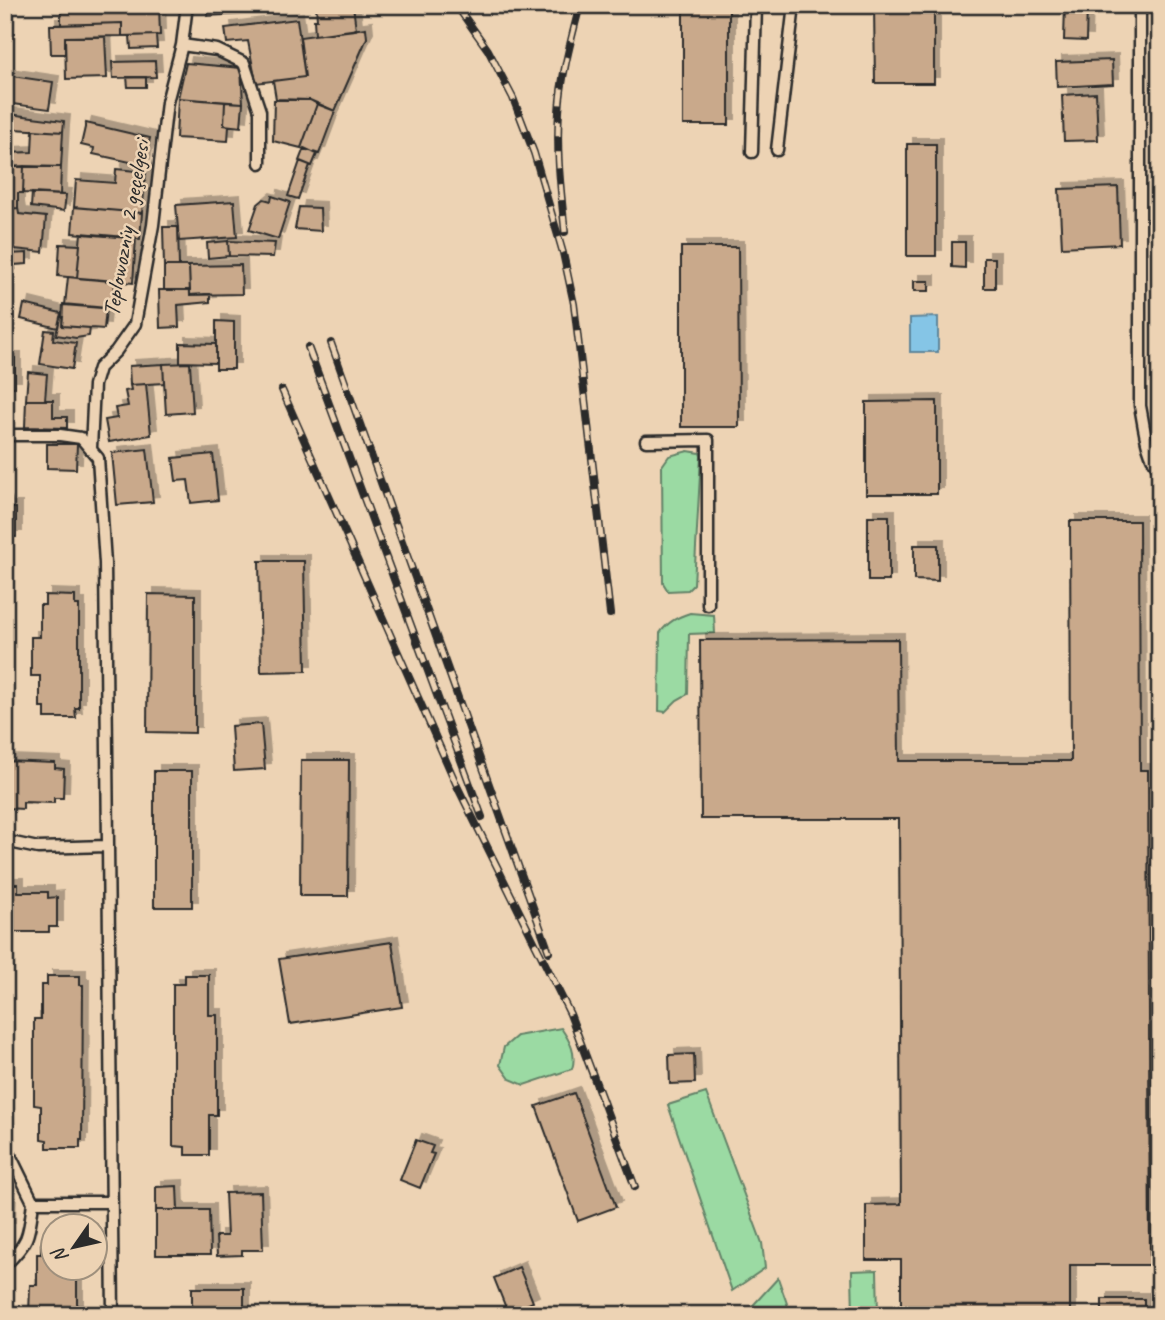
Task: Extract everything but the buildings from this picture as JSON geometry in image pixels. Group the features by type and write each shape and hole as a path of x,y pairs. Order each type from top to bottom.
{"lane":[{"name":"Teplowozniy 2 geçelgesi","path":"113,1315 105,563 98,458 91,449 94,385 99,368 116,351 135,324 153,225 167,102 183,45 187,5"},
{"path":"751,152 756,5"},
{"path":"777,150 794,5"},
{"path":"1140,5 1140,406 1146,436 1160,470"},
{"path":"183,45 216,50 244,63 260,111 260,163"},
{"path":"5,435 60,435 81,438 91,449"},
{"path":"646,441 708,440 708,604"},
{"path":"5,841 37,848 107,846"},
{"path":"5,1149 8,1149 33,1202 30,1234 23,1247 5,1265"},
{"path":"33,1202 112,1202"}],"green space":[{"path":"688,451 700,453 701,456 694,584 688,590 668,591 663,583 662,466 669,456"},
{"path":"690,613 714,615 715,633 689,634 688,694 665,712 659,711 660,633 673,620"},
{"path":"561,1028 572,1048 572,1069 524,1085 510,1079 500,1065 504,1047 517,1036"},
{"path":"706,1093 762,1243 765,1268 732,1291 668,1105"},
{"path":"877,1270 878,1315 853,1315 852,1271"},
{"path":"778,1278 791,1315 747,1315 747,1312"}],"water":[{"path":"938,317 938,352 910,352 910,318"}],"railway":[{"path":"456,5 488,50 513,98 534,153 563,253 574,304 610,614"},
{"path":"565,232 558,127 564,72 580,5"},
{"path":"331,343 549,952"},
{"path":"308,347 482,817"},
{"path":"282,390 458,788 570,1014 635,1187"}]}
